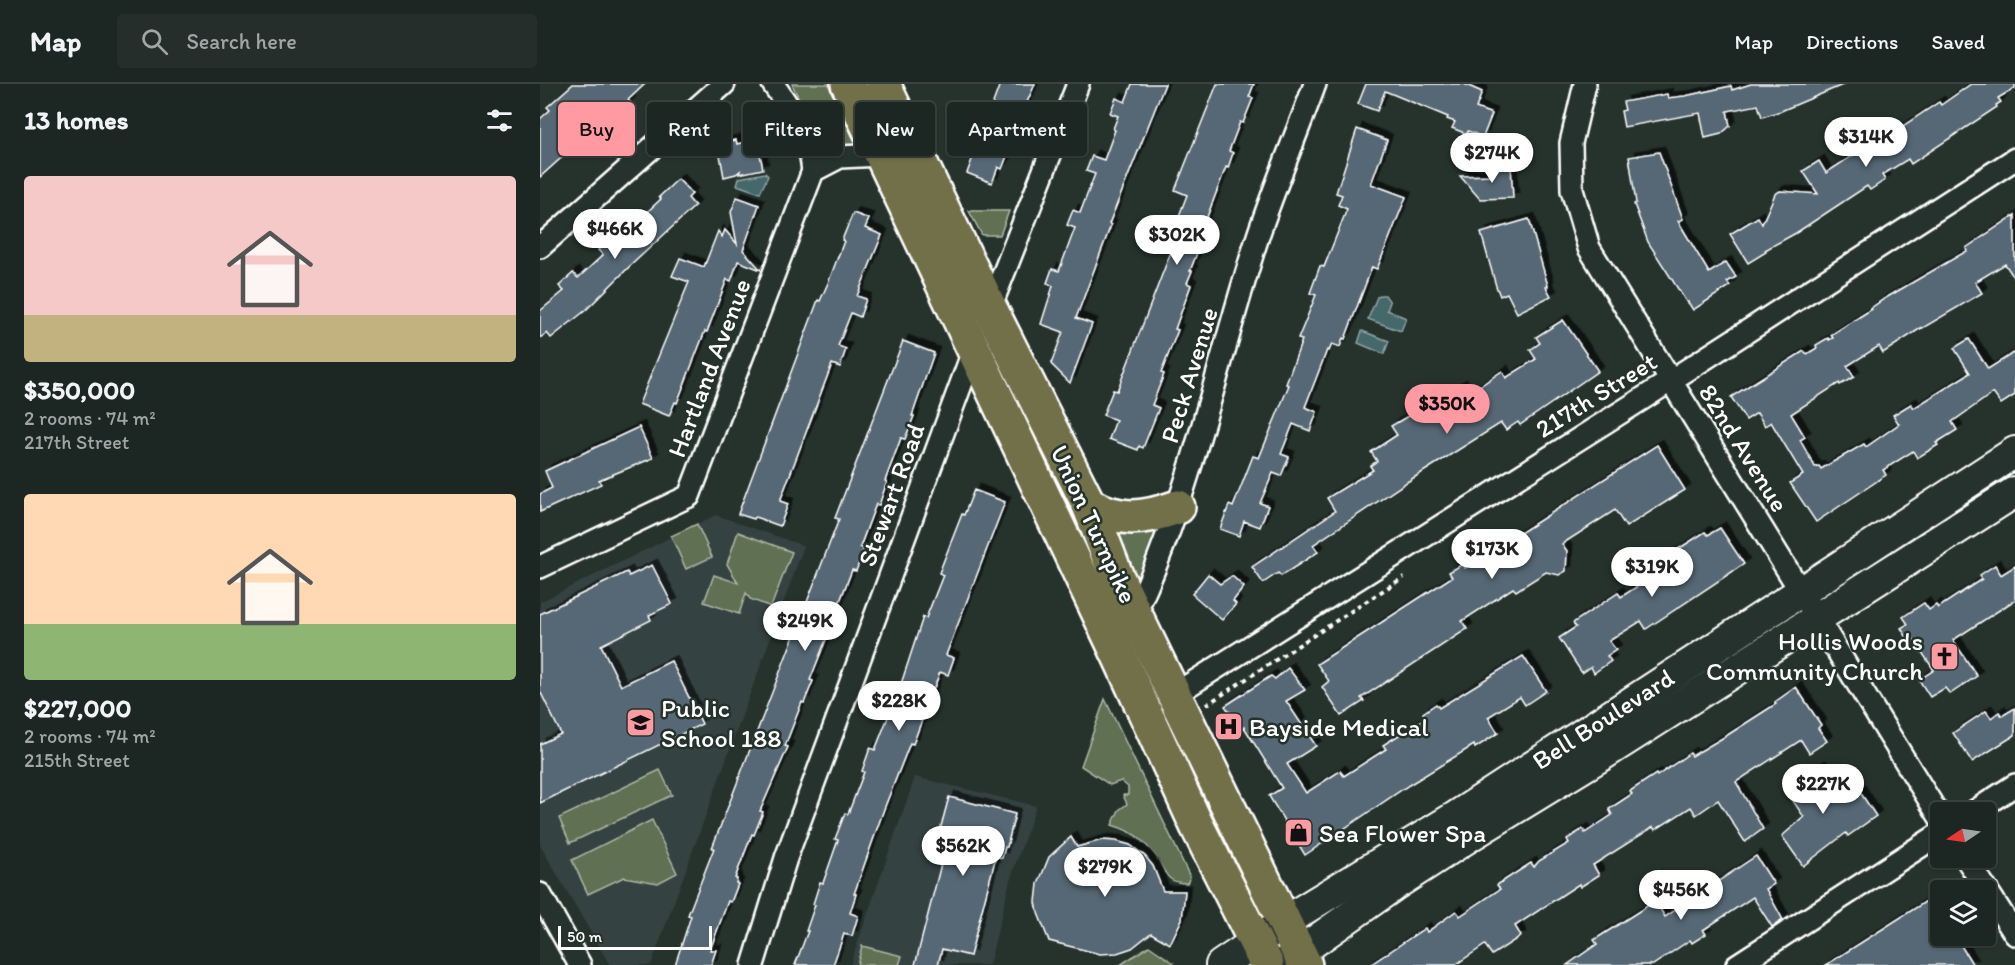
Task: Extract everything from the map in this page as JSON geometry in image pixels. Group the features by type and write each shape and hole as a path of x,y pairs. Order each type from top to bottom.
{"main road":[{"name":"Union Turnpike","path":"848,84 856,102"},
{"name":"Union Turnpike","path":"883,84 990,308 1089,505 1116,574 1285,921 1295,961"},
{"name":"Union Turnpike","path":"882,156 892,173 1197,826 1262,953"},
{"path":"1089,505 1104,513 1127,518 1156,515 1178,507"}],"street":[{"path":"540,247 724,84"},
{"path":"772,84 797,118 812,154 813,171 840,157 860,156"},
{"path":"990,308 1078,84"},
{"name":"Peck Avenue","path":"1135,612 1178,507 1260,231 1315,84"},
{"name":"82nd Avenue","path":"1585,84 1571,143 1572,190 1589,248 1930,802"},
{"name":"217th Street","path":"1175,694 1670,381 2015,159"},
{"name":"Hartland Avenue","path":"540,567 689,496 813,171"},
{"name":"Stewart Road","path":"753,965 786,858 974,349"},
{"name":"Bell Boulevard","path":"1221,965 1262,953 1285,921 1455,817 2015,452"},
{"name":"Bell Boulevard","path":"1295,961 1393,886 2015,492"},
{"path":"1989,802 2015,785"},
{"path":"1737,965 1930,840"},
{"path":"1972,868 2015,934"},
{"path":"540,894 580,965"}],"path":[{"path":"1206,711 1206,705 1209,702 1404,577"}],"shaded area":[{"name":"Public School 188","path":"716,515 804,546 651,965 610,965 540,845 540,602"},
{"path":"915,777 1036,806 1010,880 989,965 850,965"}],"green space":[{"path":"792,84 828,84 836,102 801,102"},
{"path":"843,116 855,142 854,147 843,147"},
{"path":"969,211 1009,211 1000,235 982,235"},
{"path":"697,524 712,557 686,569 671,536"},
{"path":"1159,528 1142,574 1136,576 1114,530"},
{"path":"738,532 792,552 771,607 750,599 746,593 739,614 704,602 714,575 738,583 727,564"},
{"path":"1105,699 1190,877 1187,883 1171,879 1141,840 1112,825 1119,810 1127,804 1123,795 1128,795 1128,787 1121,781 1110,785 1081,766"},
{"path":"660,770 672,795 570,843 559,818"},
{"path":"652,820 677,873 658,883 624,877 588,894 572,860"},
{"path":"862,946 902,956 899,965 857,965"},
{"path":"1149,946 1174,963 1172,965 1120,965"}],"water":[{"path":"765,173 768,176 760,193 737,185 739,178"},
{"path":"1380,295 1385,295 1390,302 1387,310 1406,318 1401,331 1368,319"},
{"path":"1362,331 1389,341 1384,354 1358,343"}],"building":[{"path":"573,84 645,84 628,100 630,102 558,102 558,156 563,156 540,177 540,119 550,110 547,107"},
{"path":"1000,84 1035,84 1027,102 993,102"},
{"path":"1132,84 1165,84 1109,224 1111,225 1076,318 1092,324 1070,383 1051,364 1063,332 1041,324 1053,286 1047,283 1052,269 1059,271 1075,228 1067,225 1073,210 1080,213 1095,174 1086,171 1092,156 1104,160 1118,116 1110,113 1116,98 1125,102"},
{"path":"1217,84 1254,84 1249,97 1253,98 1243,123 1240,122 1229,151 1233,153 1228,168 1226,167 1199,238 1202,240 1187,283 1191,285 1175,329 1178,330 1161,373 1164,374 1152,405 1159,408 1143,448 1139,446 1138,450 1109,439 1116,420 1103,415 1113,390 1117,391 1172,249 1161,245 1168,227 1174,229 1187,195 1175,190"},
{"path":"1366,84 1464,84 1482,92 1476,108 1492,114 1483,137 1468,131 1467,134 1452,128 1455,122 1447,119 1448,117 1385,91 1377,111 1358,104"},
{"path":"1751,84 1845,84 1762,117 1758,105 1727,111 1730,126 1721,134 1705,138 1700,113 1624,127 1621,111 1625,110 1623,102 1667,94 1668,98 1685,96 1731,86 1732,90"},
{"path":"1971,84 2015,84 2015,88 1998,98 2001,102 1996,105 1997,107 1911,164 1908,159 1882,175 1885,180 1870,190 1867,186 1748,263 1730,234 1758,217 1762,224 1775,194 1780,191 1818,194 1803,171 1819,161 1826,173 1858,152 1861,156 1939,102 1941,105"},
{"path":"1357,129 1387,140 1371,184 1406,197 1377,269 1372,267 1345,339 1343,338 1340,347 1332,344 1329,351 1327,350 1305,407 1317,412 1310,431 1293,424 1281,454 1289,457 1281,476 1273,473 1260,503 1268,506 1260,527 1244,521 1239,536 1220,529 1229,505 1233,507 1253,456 1259,458 1289,385 1286,384 1302,340 1298,339 1316,295 1310,293 1320,266 1324,267 1347,209 1338,205 1342,195 1336,193"},
{"path":"736,140 737,144 743,143 743,156 760,156 763,169 739,174 740,171 724,177 720,156 731,156 731,141"},
{"path":"1659,152 1683,219 1678,221 1709,273 1726,262 1736,277 1727,282 1730,286 1693,310 1648,242 1634,204 1636,203 1629,157"},
{"path":"973,156 1007,156 1002,169 998,167 992,183 967,173"},
{"path":"1511,167 1513,198 1480,199 1460,176 1494,175 1494,168"},
{"path":"678,179 692,194 688,198 695,206 586,310 551,338 547,333 540,338 540,311 564,291 559,286 573,273 578,278 603,255 598,250 612,238 615,242 661,199 659,197"},
{"path":"737,197 759,205 743,250 761,270 738,261 731,281 727,279 677,403 675,402 669,416 639,404 689,282 672,276 680,258 704,267 718,231 722,237 725,230 737,244 731,212"},
{"path":"853,213 869,219 865,228 882,235 857,296 866,299 860,317 851,313 838,346 846,349 840,367 832,364 780,501 788,504 780,526 738,514 818,300 820,301 828,283"},
{"path":"2015,215 2015,279 2005,264 1975,282 1982,293 1883,353 1879,346 1847,366 1854,377 1840,385 1839,383 1791,414 1805,437 1800,440 1815,467 1819,466 1821,469 1864,444 1866,447 1899,424 1893,415 1911,404 1914,408 1970,373 1954,348 1969,339 1988,369 2015,352 2015,395 2001,404 1993,393 1952,422 1957,430 1936,443 1938,445 1917,458 1913,451 1883,470 1886,475 1816,522 1790,483 1803,475 1771,422 1765,426 1757,413 1746,420 1731,397 1804,351 1807,354 1817,348 1816,345 1828,338 1829,340 1833,338 1831,335 1884,299 1967,251 1966,248"},
{"path":"1529,219 1548,286 1546,287 1551,296 1517,313 1507,293 1500,296 1481,233"},
{"path":"1563,320 1598,371 1520,425 1518,422 1506,430 1501,423 1407,482 1313,545 1318,552 1281,576 1278,573 1263,583 1252,567 1335,511 1327,498 1373,470 1370,466 1377,461 1371,452 1397,435 1391,426 1461,385 1467,395 1502,371 1506,378 1536,359 1530,350 1540,343 1536,337"},
{"path":"903,341 934,353 912,416 914,416 905,439 901,438 879,505 876,504 860,547 864,549 856,571 852,570 835,614 839,615 829,638 827,637 810,680 813,681 785,746 788,747 760,811 763,812 735,878 738,884 731,902 728,901 710,950 716,950 711,965 675,965 691,916 688,915 714,848 712,848 839,519 835,518"},
{"path":"639,427 653,458 599,480 601,484 540,512 540,494 552,488 545,471"},
{"path":"1657,445 1685,490 1626,527 1615,510 1562,544 1567,551 1566,571 1559,575 1546,572 1516,591 1513,588 1462,621 1467,629 1361,698 1364,701 1341,716 1322,687 1329,681 1317,664 1452,577 1449,572 1463,564 1465,568"},
{"path":"974,490 1005,502 946,655 954,658 948,675 940,672 913,744 910,743 884,809 854,894 856,894 850,913 858,916 852,936 844,934 833,965 795,965 808,931 806,931 820,882 823,883 838,840 835,839 845,813 848,814 864,772 862,771 870,748 875,750 892,707 889,706 898,683 901,684 923,617 926,618 943,575 939,573"},
{"path":"1720,528 1744,564 1646,629 1641,621 1609,641 1616,650 1607,656 1611,661 1594,673 1591,667 1582,673 1559,638 1576,627 1573,623 1618,593 1621,597 1655,575 1650,567 1705,532 1708,535"},
{"name":"Public School 188","path":"652,565 672,604 649,615 651,620 601,645 621,686 671,661 702,724 540,803 540,744 561,734 540,691 540,614 627,572 629,576"},
{"name":"Hollis Woods Community Church","path":"1995,565 2001,575 2015,566 2015,600 1953,640 1977,676 1950,694 1945,688 1930,697 1919,680 1934,670 1913,639 1909,641 1901,628 1908,624 1903,617 1924,603 1929,610 1936,605 1938,608 1982,579 1980,575"},
{"path":"1208,574 1220,584 1232,576 1244,587 1233,601 1236,604 1222,620 1192,594"},
{"path":"1523,656 1546,691 1525,705 1520,697 1488,717 1498,733 1409,785 1305,855 1269,796 1282,788 1244,727 1242,729 1225,706 1271,676 1275,679 1288,668 1305,690 1286,701 1316,746 1287,764 1306,793 1340,771 1344,776 1386,749 1383,745 1426,718 1423,713 1436,704 1439,708"},
{"path":"1796,687 1821,725 1818,728 1827,741 1809,753 1801,740 1736,782 1763,829 1745,842 1718,800 1696,815 1691,807 1655,830 1653,827 1593,865 1599,875 1580,887 1579,884 1515,926 1521,936 1492,955 1485,945 1455,965 1370,965 1425,928 1427,932 1456,911 1460,916 1500,889 1497,885 1531,863 1534,867 1539,861 1569,843 1567,839 1583,829 1585,833 1612,815 1609,809 1632,794 1630,791 1690,753 1692,756 1726,736 1776,704 1775,702"},
{"path":"2015,708 2015,735 1972,762 1953,733 1986,711 1991,718 1999,712 2002,716"},
{"path":"1820,766 1840,797 1856,786 1876,816 1848,836 1846,833 1803,866 1782,836 1804,817 1785,789"},
{"path":"949,797 1015,814 1007,847 1005,847 1002,858 996,856 970,956 942,949 938,965 915,965 949,833 940,830"},
{"path":"1071,837 1077,847 1102,840 1130,845 1145,856 1153,866 1163,891 1185,891 1182,919 1170,944 1151,933 1132,948 1117,953 1100,954 1049,941 1038,913 1036,902 1038,884 1049,857"},
{"path":"1756,856 1774,884 1766,889 1783,920 1772,927 1753,897 1703,930 1706,934 1692,943 1690,940 1653,965 1567,965 1597,944 1594,940 1655,901 1665,917"},
{"path":"1928,900 1930,903 1930,946 1961,946 1973,965 1826,965"}],"place":[{"name":"Hollis Woods Community Church","path":"1944,656"},
{"name":"Public School 188","path":"640,723"},
{"name":"Bayside Medical","path":"1228,727"},
{"name":"Sea Flower Spa","path":"1298,833"}]}
